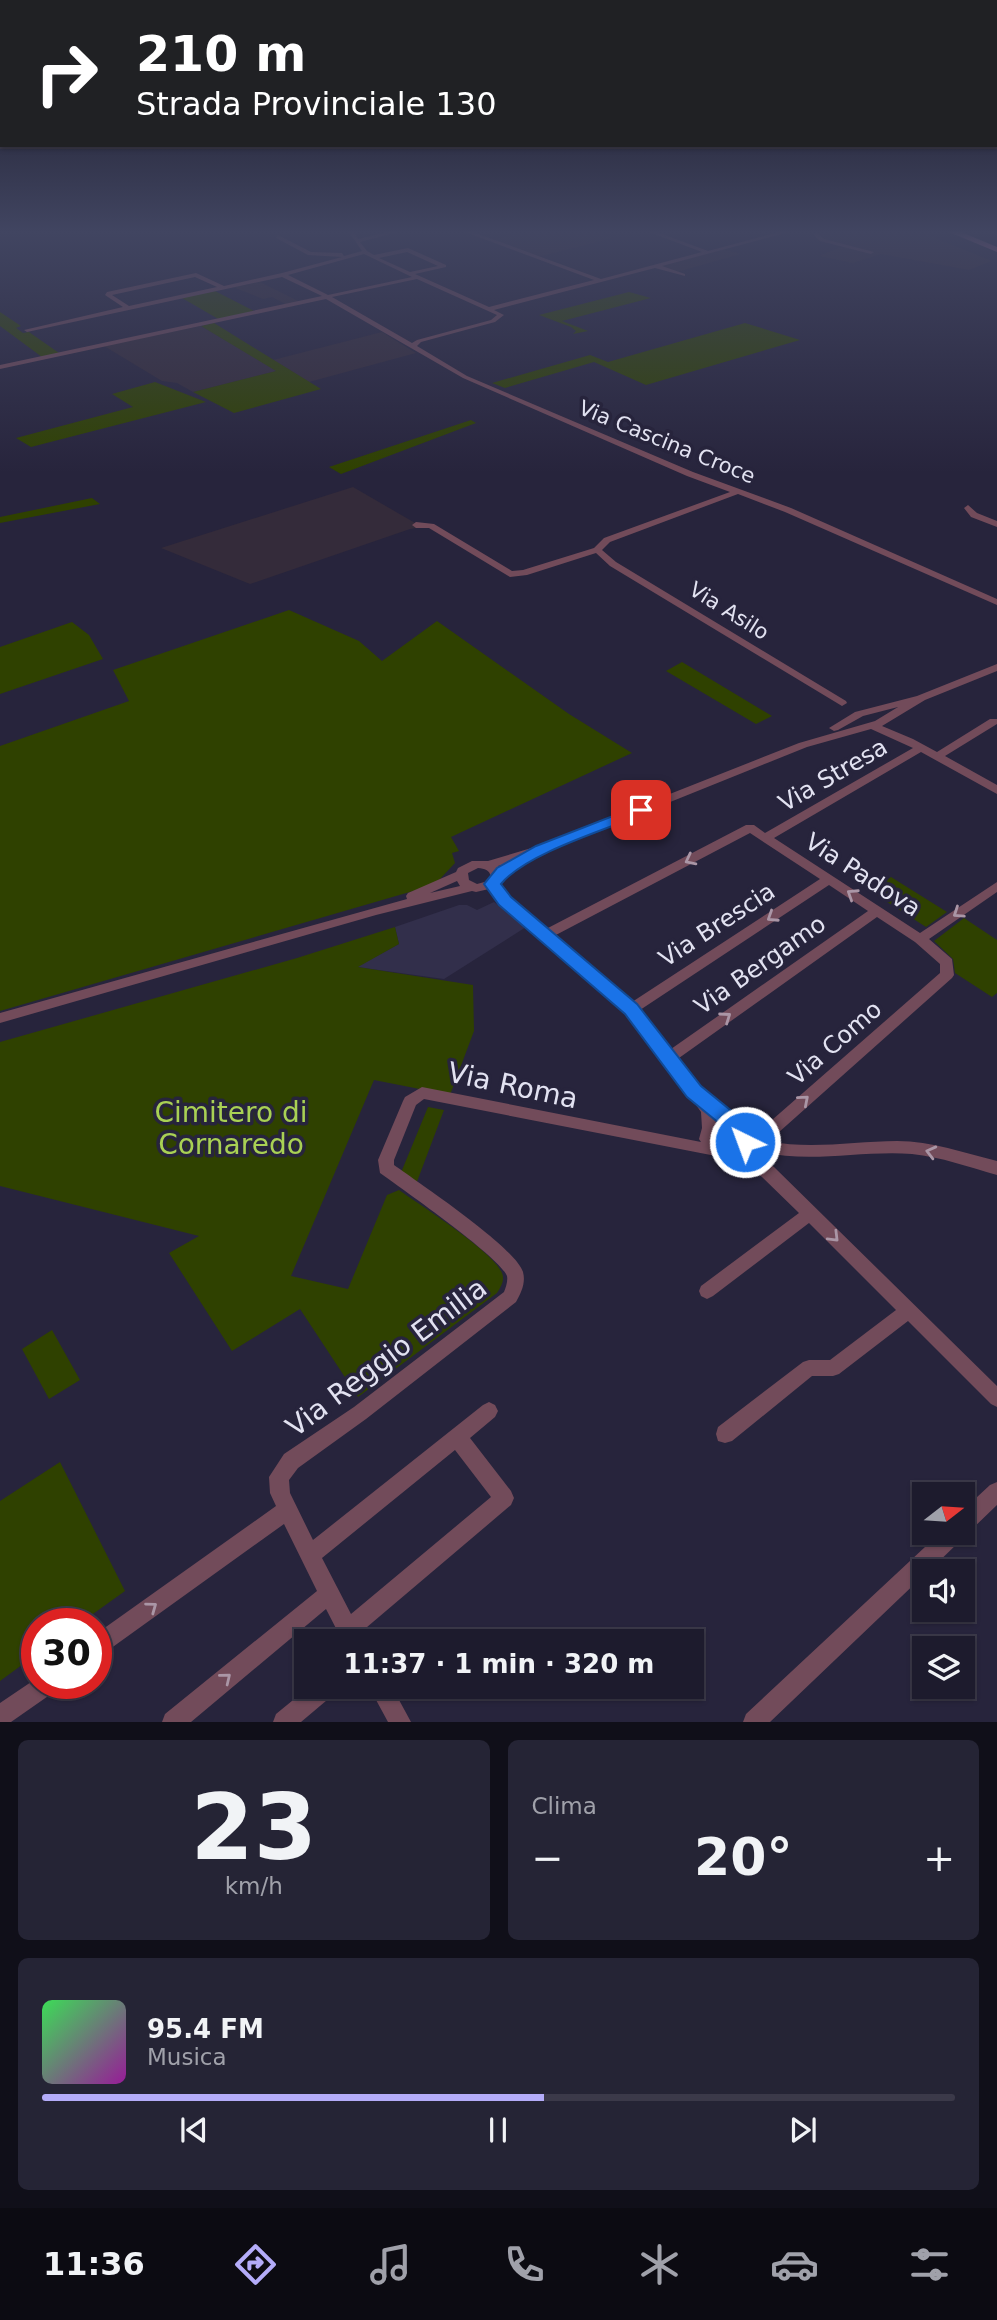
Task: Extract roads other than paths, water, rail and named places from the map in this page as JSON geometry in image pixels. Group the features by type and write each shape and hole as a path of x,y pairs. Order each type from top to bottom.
{"street":[{"path":"27,330 108,312"},
{"path":"0,367 259,312"},
{"name":"Via Cascina Croce","path":"354,312 465,377 997,602"},
{"path":"414,345 419,341 493,321 505,315 498,312"},
{"path":"416,525 431,526 510,573 524,573 597,550 607,540 739,491"},
{"path":"968,508 974,515 997,524"},
{"name":"Via Asilo","path":"597,550 613,564 842,703 850,710 853,718"},
{"path":"803,745 853,718 921,698 997,667"},
{"path":"376,911 460,875 470,865 488,865 542,849 803,745 887,719 921,698"},
{"name":"Via Asilo","path":"842,703 870,712"},
{"path":"887,719 892,727 909,741"},
{"path":"936,757 994,721"},
{"path":"871,725 909,741 997,790"},
{"name":"Via Stresa","path":"765,838 921,748"},
{"name":"Via Padova","path":"544,936 750,828 919,939 947,962"},
{"path":"0,1018 376,911 485,884 542,849"},
{"path":"485,884 495,870 488,865"},
{"path":"460,875 463,882 485,884 631,1009 670,1057 708,1111 707,1142 737,1147 768,1172 997,1398"},
{"name":"Via Brescia","path":"631,1009 829,879"},
{"path":"919,939 997,886"},
{"name":"Via Bergamo","path":"670,1057 877,911"},
{"name":"Via Como","path":"737,1147 774,1126 947,975 947,962"},
{"path":"694,1091 733,1125 737,1147"},
{"name":"Via Roma","path":"386,1168 386,1160 410,1101 422,1093 679,1146 918,1148 997,1168"},
{"path":"679,1146 720,1123 733,1125"},
{"path":"774,1126 777,1140 789,1149"},
{"path":"768,1172 770,1157 789,1149"},
{"name":"Via Reggio Emilia","path":"287,1510 280,1493 279,1477 291,1461 360,1413 510,1297 515,1287 515,1273 496,1250 386,1168"},
{"path":"707,1291 811,1213"},
{"path":"725,1434 809,1367 833,1368 909,1311"},
{"path":"310,1555 489,1412"},
{"path":"359,1629 504,1498 457,1437"},
{"path":"975,1513 997,1492"},
{"path":"112,1636 287,1510 347,1629"},
{"path":"754,1721 941,1545"},
{"path":"173,1721 329,1594"},
{"path":"0,1716 24,1699"},
{"path":"284,1721 311,1699"},
{"path":"387,1699 400,1721"}],"park label":[{"name":"Cimitero di Cornaredo","path":"231,1128"}]}
